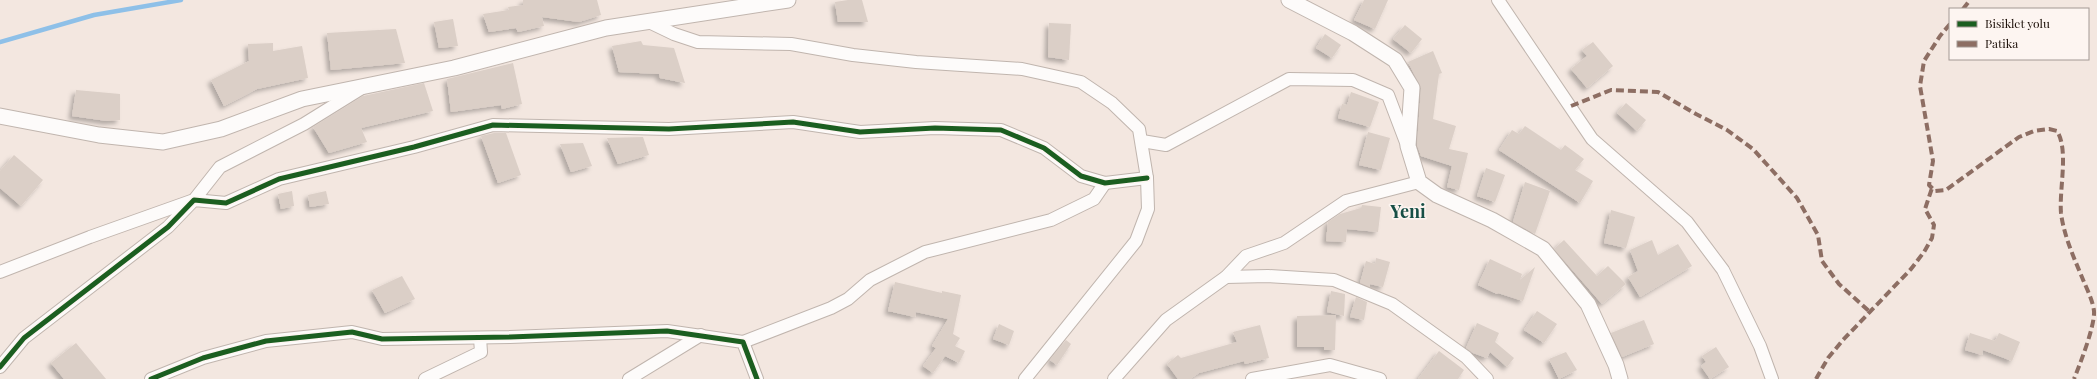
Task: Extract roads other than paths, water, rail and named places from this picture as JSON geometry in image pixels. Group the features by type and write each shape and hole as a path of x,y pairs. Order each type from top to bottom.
{"street":[{"path":"0,116 99,135 163,142 221,129 302,99 454,68 606,28 788,0"},
{"path":"1289,0 1353,33 1394,60 1412,88 1408,146"},
{"path":"1498,0 1592,139 1687,222 1723,270 1760,346 1772,379"},
{"path":"648,22 674,34 698,42 791,44 853,55 916,62 1022,69 1081,82 1112,104 1134,124 1139,130 1148,178 1148,210 1136,241 1025,379"},
{"path":"1142,142 1166,145 1289,78 1353,80 1388,95 1408,146 1419,182 1437,194 1492,220 1543,249 1588,304 1616,365 1620,379"},
{"path":"0,367 24,338 168,227 194,200 220,167 304,124 365,86"},
{"path":"0,272 90,237 194,200 226,203 279,179 414,147 494,125 669,129 793,122 860,132 935,128 1001,130 1044,148 1081,176 1105,183 1148,178"},
{"path":"1114,379 1166,320 1226,277 1246,256 1284,243 1346,202 1419,182"},
{"path":"151,379 203,358 266,341 352,332 382,339 480,338 667,332 701,335 743,342 830,308 848,299 870,280 925,252 1051,220 1094,199 1105,183"},
{"path":"1226,277 1268,276 1334,280 1392,304 1466,357 1487,379"},
{"path":"629,379 701,335"},
{"path":"425,379 481,352 480,338"},
{"path":"743,342 757,379"},
{"path":"1252,379 1272,377 1330,365 1380,379"}],"waterway":[{"path":"0,42 94,15 181,0"}],"district":[{"name":"Yeni","path":"1408,212"}]}
